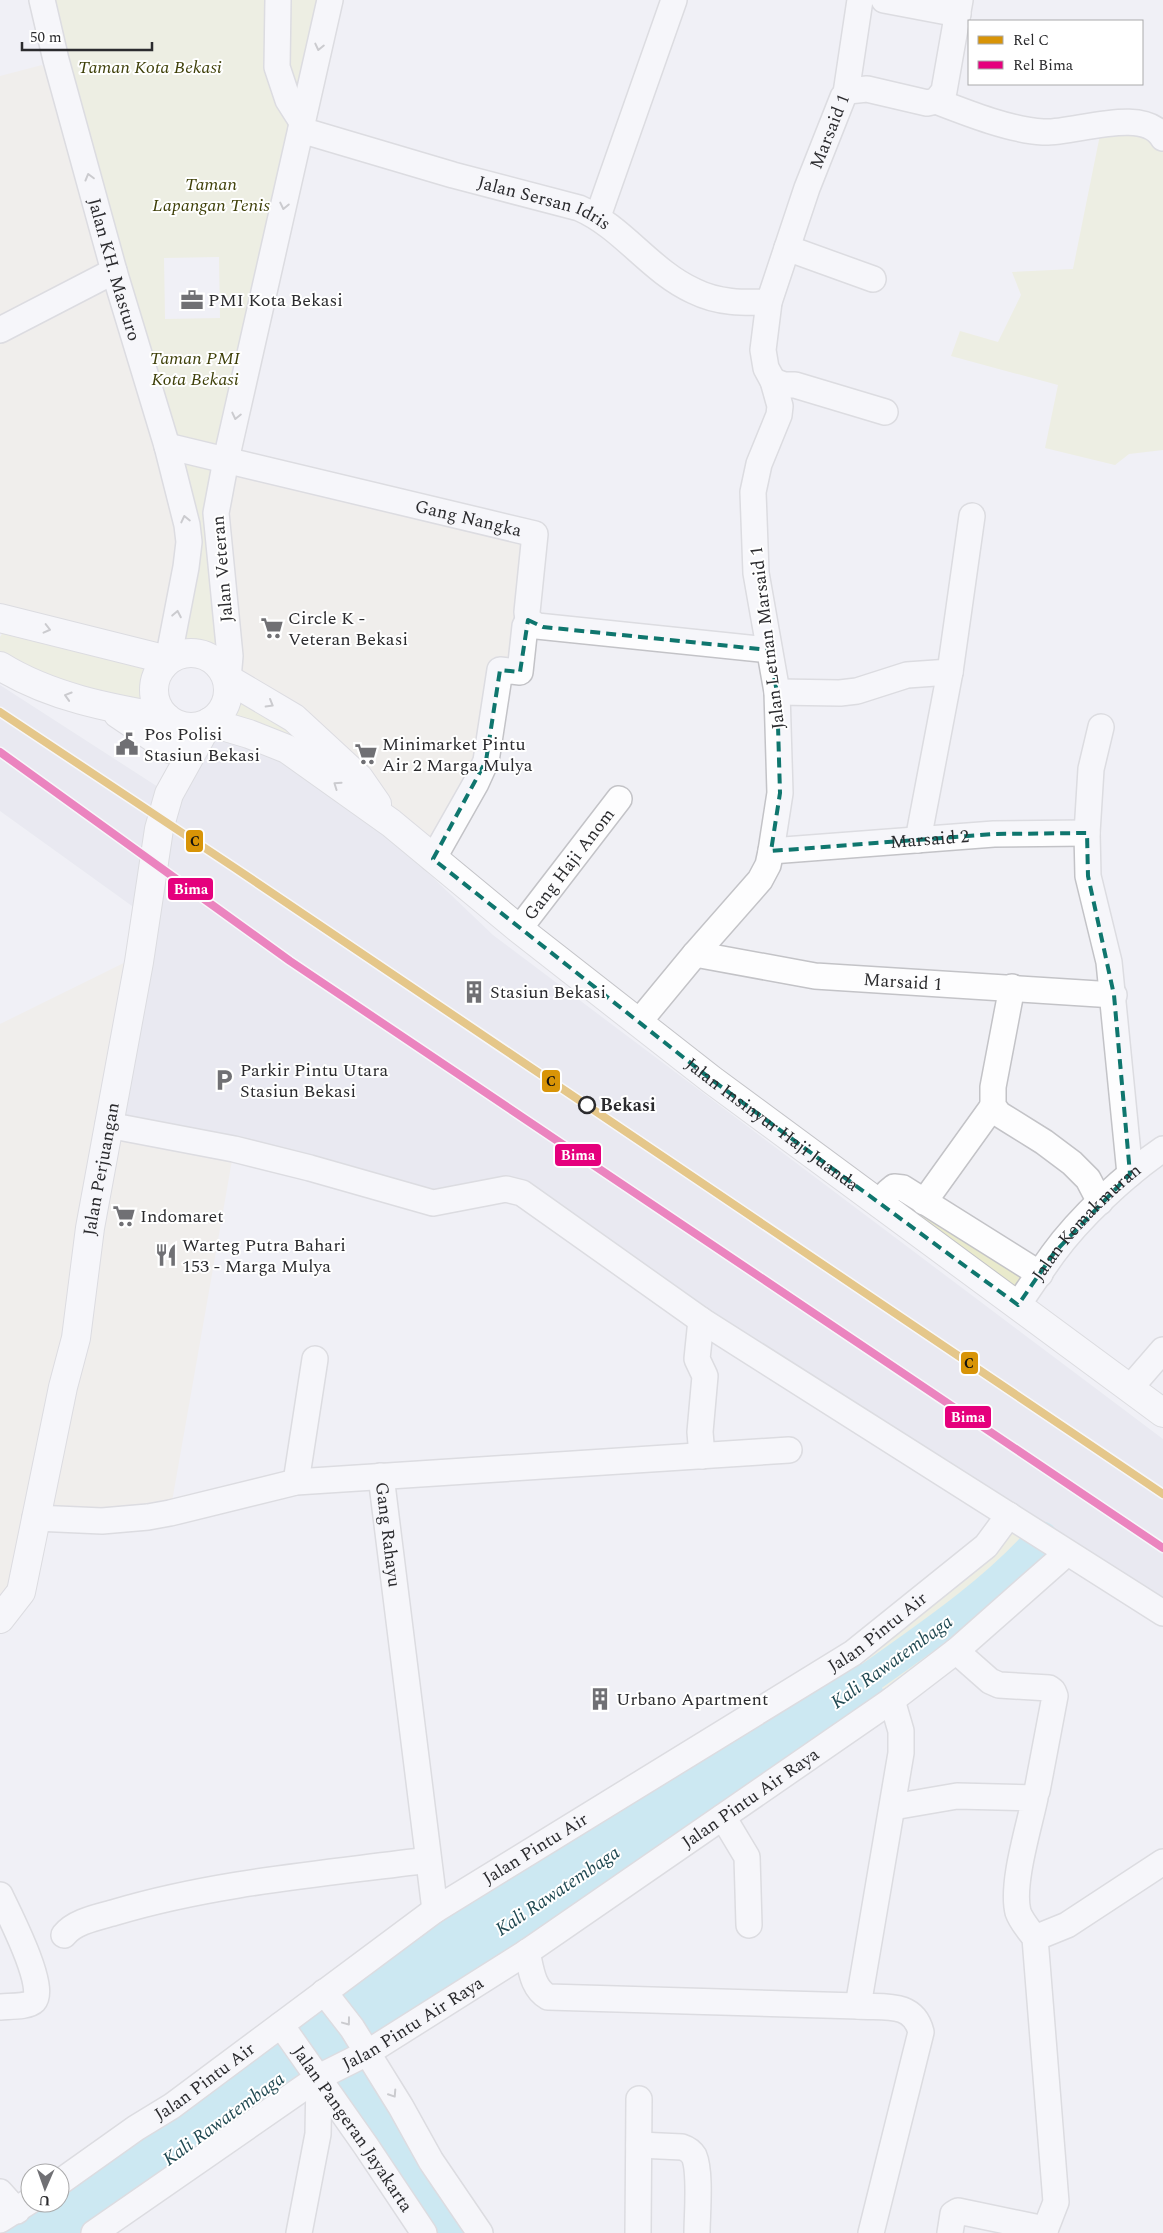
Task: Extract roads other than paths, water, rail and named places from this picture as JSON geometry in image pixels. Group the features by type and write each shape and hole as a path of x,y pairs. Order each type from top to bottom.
{"main road":[{"path":"5,625 168,660"},
{"path":"0,666 19,678 46,689 109,708 169,719 182,726 191,727 209,722 219,715 227,702 228,679 219,664 201,653 181,653 168,660 156,677 154,693 157,704 169,719 169,794"},
{"name":"Jalan Insinyur Haji Juanda","path":"228,679 294,718 358,778 391,823"},
{"path":"109,708 170,749"},
{"name":"Jalan Insinyur Haji Juanda","path":"209,722 250,734 287,749 391,823 519,929 638,1023 880,1205 1163,1413"},
{"name":"Jalan Perjuangan","path":"0,1619 21,1592 63,1387 76,1338 90,1228 139,962 157,836 169,794 209,722"}],"street":[{"name":"Jalan KH. Masturo","path":"42,0 56,60 114,271 167,446 187,525 189,542 186,567 168,660"},
{"path":"278,0 277,67 288,100 301,126"},
{"name":"Jalan Veteran","path":"228,679 230,656 216,513 226,460 330,0"},
{"path":"598,216 674,0"},
{"path":"846,93 860,0"},
{"path":"884,0 959,7 944,91 936,101"},
{"name":"Marsaid 1","path":"769,302 807,188 846,93 856,89 867,89 926,103 936,101 980,118 1040,132 1120,123 1144,124 1159,131 1163,138"},
{"name":"Jalan Sersan Idris","path":"301,126 453,175 579,208 598,216 665,272 693,291 722,301 739,303 769,302"},
{"path":"787,248 873,279"},
{"path":"0,330 114,271"},
{"name":"Jalan Letnan Marsaid 1","path":"638,1023 760,880 768,865 771,851 780,793 776,692 756,573 754,492 759,464 779,415 778,397 764,359 769,302"},
{"path":"773,381 784,385 795,385 885,412"},
{"path":"167,446 226,460"},
{"name":"Gang Nangka","path":"226,460 534,534 527,612 528,620"},
{"path":"918,840 950,672 972,516"},
{"path":"186,567 195,558 208,557 220,569"},
{"path":"433,859 476,783 486,761 500,670 520,672 525,626 528,620 532,624 543,627 769,650"},
{"path":"776,692 840,693 858,691 906,675 950,672"},
{"path":"1101,727 1091,769 1087,833 1088,876 1109,962 1114,996 1130,1174"},
{"name":"Gang Haji Anom","path":"519,929 619,799"},
{"name":"Marsaid 2","path":"771,851 994,834 1087,833"},
{"name":"Marsaid 1","path":"695,954 824,977 1012,987 1114,996"},
{"path":"924,1202 993,1106 993,1087 1012,987"},
{"path":"993,1106 999,1114 1044,1142 1072,1163 1088,1179 1100,1202"},
{"path":"108,1125 234,1149 310,1168 433,1204 506,1189 522,1193 701,1320 1163,1613"},
{"name":"Jalan Kemakmuran","path":"1018,1305 1054,1253 1100,1202 1130,1174 1163,1149"},
{"path":"880,1205 888,1192 894,1187 903,1188 1040,1274"},
{"path":"701,1320 697,1359 705,1376 700,1432 702,1456"},
{"path":"1130,1388 1163,1350"},
{"path":"296,1482 315,1359"},
{"path":"381,1476 789,1450"},
{"name":"Gang Rahayu","path":"35,1518 102,1521 148,1517 296,1482 381,1476 435,1910"},
{"name":"Jalan Pintu Air","path":"70,2175 136,2128 172,2106 435,1910 853,1653 986,1546 1014,1518"},
{"name":"Jalan Pintu Air Raya","path":"94,2233 319,2077 367,2053 527,1952 892,1700 956,1651 1064,1551"},
{"path":"956,1651 990,1681 999,1685 1049,1688 1053,1691 1055,1696 1036,1791"},
{"path":"858,2006 901,1753 898,1718 892,1700"},
{"path":"893,1806 958,1796 1035,1798 1016,1892 1019,1914 1034,1938 1056,2202 1045,2232 1035,2227 958,2211 953,2214 950,2233"},
{"path":"723,1817 747,1857 749,1925"},
{"path":"64,1935 68,1930 89,1920 197,1891 428,1860"},
{"path":"1034,1938 1067,1925 1163,1862"},
{"path":"0,1895 35,1974 37,1994 36,1999 31,2003 0,2008"},
{"path":"527,1952 536,1987 540,1993 548,1997 858,2006 904,2009 913,2014 918,2021 921,2032 871,2233"},
{"path":"324,1992 352,2028 401,2107 431,2161 480,2233"},
{"name":"Jalan Pangeran Jayakarta","path":"281,2025 319,2077 424,2233"},
{"path":"299,2233 318,2134 319,2077"},
{"path":"638,2233 639,2099"},
{"path":"639,2145 682,2147 688,2149 693,2155 697,2170 696,2233"},
{"path":"0,2192 16,2210"}],"water":[{"path":"853,1653 892,1700 367,2053 480,2233 424,2233 319,2077 94,2233 0,2233 0,2220 20,2209 20,2213 70,2213 70,2174 281,2025"}],"waterway":[{"name":"Kali Rawatembaga","path":"837,1701 970,1604 996,1583 1042,1537"}],"rail line":[{"name":"C","path":"0,712 235,868 1163,1494"},
{"name":"Bima","path":"0,752 290,961 1163,1548"}],"place":[{"name":"PMI Kota Bekasi","path":"192,300"},
{"name":"Circle K - Veteran Bekasi","path":"272,628"},
{"name":"Pos Polisi Stasiun Bekasi","path":"127,744"},
{"name":"Minimarket Pintu Air 2 Marga Mulya","path":"366,754"},
{"name":"Stasiun Bekasi","path":"474,992"},
{"name":"Parkir Pintu Utara Stasiun Bekasi","path":"224,1080"},
{"name":"Bekasi","path":"587,1105"},
{"name":"Indomaret","path":"124,1216"},
{"name":"Warteg Putra Bahari 153 - Marga Mulya","path":"166,1255"},
{"name":"Urbano Apartment","path":"600,1699"}],"park label":[{"name":"Taman Kota Bekasi","path":"150,67"},
{"name":"Taman Lapangan Tenis","path":"211,194"},
{"name":"Taman PMI Kota Bekasi","path":"195,368"}]}
